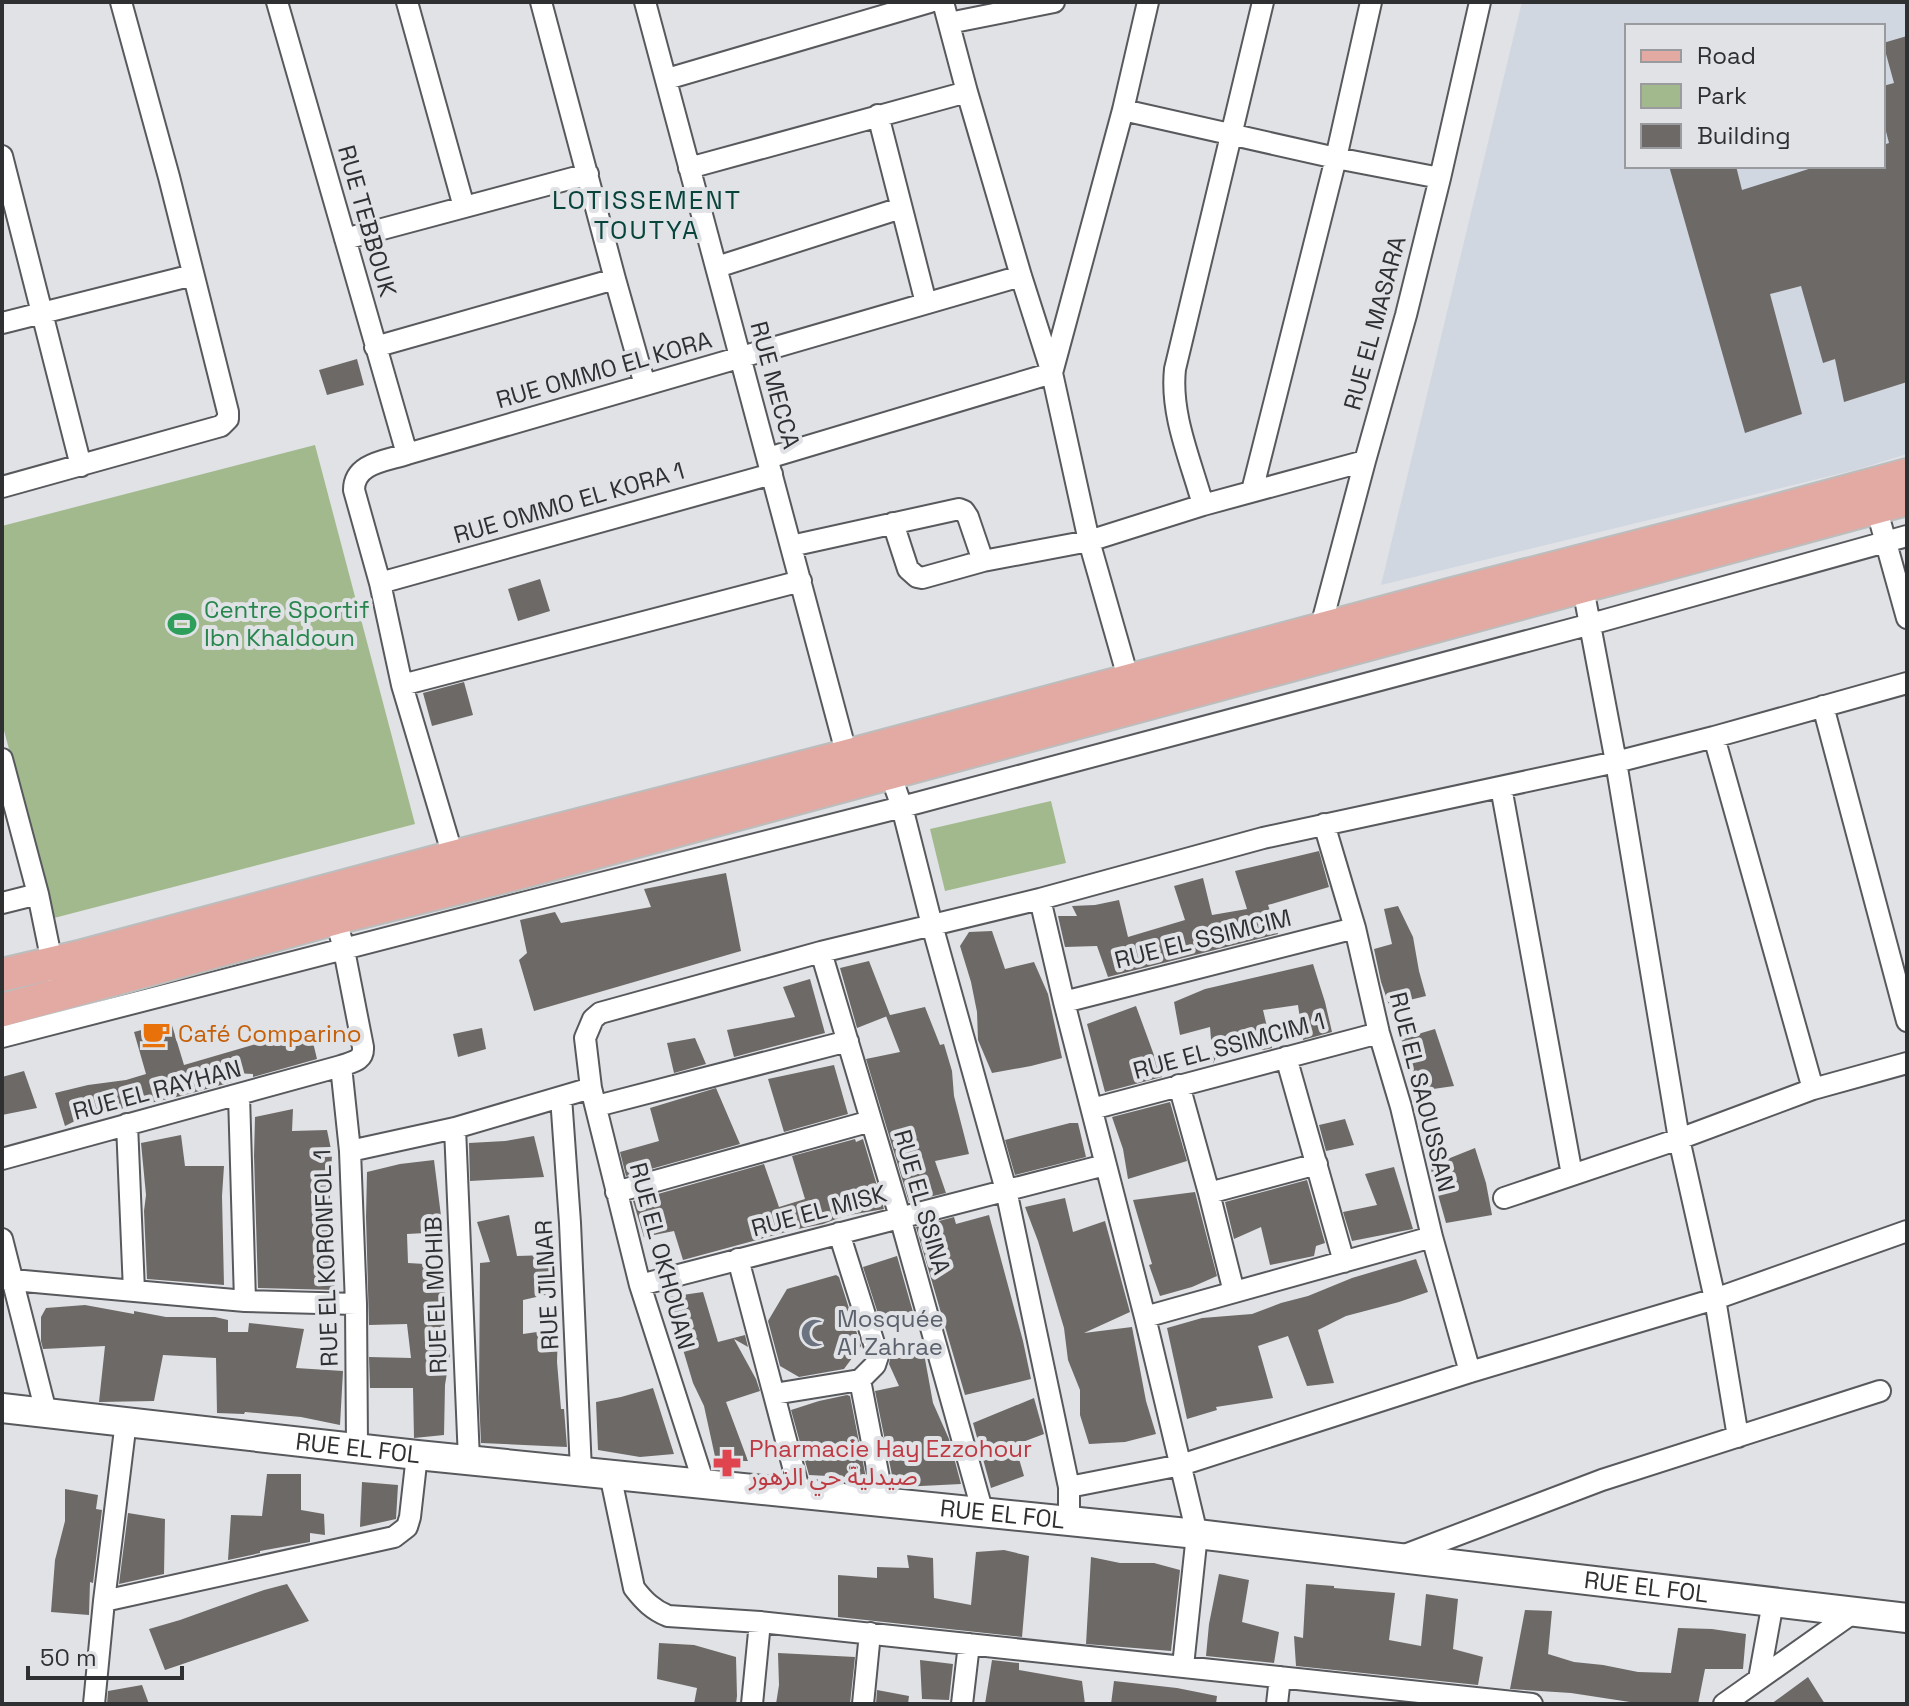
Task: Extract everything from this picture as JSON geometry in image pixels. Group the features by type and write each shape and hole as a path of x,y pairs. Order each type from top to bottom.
{"main road":[{"path":"885,759 1322,643 1907,475"},
{"path":"2,975 51,962 333,904 458,872 851,769 1129,681 1583,588 1907,499"},
{"path":"458,872 522,888 851,769"},
{"path":"2,1010 60,994 333,904"}],"street":[{"path":"2,487 221,426 228,419 169,177 121,2"},
{"name":"RUE TEBBOUK","path":"277,2 407,454"},
{"path":"407,2 464,207"},
{"path":"541,2 645,385"},
{"name":"RUE MECCA","path":"645,2 851,769"},
{"path":"667,79 930,2"},
{"path":"943,2 1052,373 1089,541 1129,681"},
{"path":"949,23 1054,2"},
{"path":"1052,373 1123,110 1148,2"},
{"path":"1203,505 1175,407 1175,369 1263,2"},
{"path":"1252,491 1336,158 1371,2"},
{"name":"RUE EL MASARA","path":"1322,643 1365,461 1440,178 1480,2"},
{"path":"689,168 967,92"},
{"path":"1123,110 1440,178"},
{"path":"878,115 926,303"},
{"path":"2,156 81,466"},
{"path":"345,239 588,174"},
{"path":"717,267 901,208"},
{"path":"2,323 193,275"},
{"name":"RUE OMMO EL KORA","path":"380,583 354,490 357,474 367,467 1021,276"},
{"path":"375,347 615,279"},
{"name":"RUE OMMO EL KORA 1","path":"380,583 770,466 1052,373"},
{"path":"893,523 908,569 922,578 983,561 1089,541 1203,505 1365,461"},
{"path":"1876,507 1907,618"},
{"path":"791,546 953,510 964,511 968,517 983,561"},
{"path":"2,1037 344,950 522,888 902,807 1591,624 1907,536"},
{"path":"402,685 801,581"},
{"path":"380,583 402,685 458,872"},
{"path":"1583,588 1616,762 1679,1139 1715,1299 1738,1437"},
{"path":"821,952 1040,899 1263,838 1616,762 1907,683"},
{"path":"1823,706 1907,1021"},
{"path":"1714,737 1813,1089"},
{"path":"2,759 38,894 60,994"},
{"path":"885,759 902,807 1006,1190 1069,1487 1069,1522"},
{"path":"1501,787 1572,1175"},
{"name":"RUE EL SAOUSSAN","path":"1324,824 1355,928 1379,1033 1470,1372"},
{"path":"2,903 38,894"},
{"path":"1040,899 1197,1534 1183,1666"},
{"path":"333,904 344,950"},
{"name":"RUE EL SSIMCIM","path":"1064,1002 1355,928"},
{"name":"RUE EL RAYHAN","path":"2,1159 359,1059 363,1047 344,950"},
{"name":"RUE EL OKHOUAN","path":"704,1484 640,1285 594,1097 585,1038 593,1019 600,1013 821,952"},
{"name":"RUE EL SSINA","path":"821,952 983,1513"},
{"name":"RUE EL SSIMCIM 1","path":"1092,1109 1379,1033"},
{"path":"350,1151 455,1128 561,1097 594,1097 848,1041"},
{"path":"1286,1057 1344,1262"},
{"path":"1504,1198 1679,1139 1813,1089 1907,1063"},
{"name":"RUE EL KORONFOL 1","path":"341,1066 350,1151 357,1447"},
{"path":"1179,1085 1234,1292"},
{"path":"239,1095 245,1301"},
{"name":"RUE JILNAR","path":"561,1097 581,1471"},
{"path":"616,1192 871,1121"},
{"path":"127,1124 134,1291"},
{"name":"RUE EL MOHIB","path":"455,1128 469,1460"},
{"path":"1209,1193 1317,1164"},
{"name":"RUE EL MISK","path":"640,1285 1105,1165"},
{"path":"1069,1487 1181,1465 1470,1372 1715,1299 1907,1231"},
{"path":"774,1394 860,1380 875,1365 878,1356 839,1233"},
{"path":"1145,1317 1432,1237"},
{"path":"2,1239 8,1279 46,1412"},
{"path":"738,1259 800,1493"},
{"path":"8,1279 245,1301 356,1304"},
{"path":"860,1380 884,1504"},
{"path":"1394,1558 1602,1480 1880,1391"},
{"name":"RUE EL FOL","path":"2,1408 417,1455 1197,1534 1907,1618"},
{"path":"94,1704 126,1421"},
{"path":"104,1601 394,1537 407,1527 410,1517 417,1455"},
{"path":"610,1474 634,1588 657,1611 668,1616 760,1622 1183,1666 1280,1677 1385,1696 1532,1704"},
{"path":"1759,1679 1773,1602"},
{"path":"1724,1704 1854,1612"},
{"path":"752,1704 760,1622"},
{"path":"863,1704 870,1633"},
{"path":"962,1704 969,1644"},
{"path":"1277,1704 1280,1677"}],"shaded area":[{"path":"1522,2 1907,2 1907,454 1859,469 1381,585"}],"green space":[{"name":"Centre Sportif Ibn Khaldoun","path":"315,445 415,824 54,918 2,723 2,526"},
{"path":"1051,801 1066,863 945,891 930,829"}],"building":[{"path":"1907,36 1907,382 1844,402 1835,359 1823,363 1801,286 1770,294 1802,414 1745,433 1670,168 1736,168 1742,190 1812,168 1885,168 1885,144 1889,143 1885,128 1885,85 1894,83 1885,42"},
{"path":"357,359 364,385 327,395 319,370"},
{"path":"540,579 550,611 518,621 508,589"},
{"path":"464,682 473,715 432,726 423,693"},
{"path":"1319,851 1329,887 1268,905 1278,934 1108,977 1097,946 1065,947 1058,916 1077,916 1072,906 1119,900 1128,937 1185,920 1174,886 1203,878 1212,915 1247,909 1235,871"},
{"path":"726,873 741,951 534,1011 519,960 527,953 520,920 555,912 561,923 651,907 644,889"},
{"path":"1398,906 1413,937 1426,996 1389,1005 1374,949 1392,944 1384,909"},
{"path":"992,931 1005,969 1034,962 1048,994 1062,1058 992,1073 978,1040 977,1012 960,946 969,932"},
{"path":"869,961 890,1015 857,1028 840,968"},
{"path":"1313,964 1332,1032 1303,1040 1298,1005 1263,1010 1272,1048 1263,1050 1224,1044 1213,1063 1210,1027 1180,1035 1174,1002 1205,989"},
{"path":"810,979 825,1033 734,1057 727,1030 795,1017 783,987"},
{"path":"1136,1006 1162,1077 1105,1092 1087,1024"},
{"path":"925,1007 940,1045 944,1044 969,1154 935,1161 946,1193 909,1202 866,1059 900,1052 886,1016"},
{"path":"171,1022 184,1065 259,1043 311,1034 317,1059 253,1077 253,1074 233,1073 232,1082 128,1108 95,1111 65,1126 55,1093 146,1074 134,1032"},
{"path":"482,1028 486,1049 458,1057 453,1034"},
{"path":"1435,1029 1454,1086 1419,1091 1401,1039"},
{"path":"695,1038 706,1064 674,1073 667,1043"},
{"path":"834,1065 848,1114 784,1132 768,1079"},
{"path":"24,1071 37,1108 2,1115 2,1077"},
{"path":"716,1088 740,1144 626,1176 620,1152 659,1141 650,1108"},
{"path":"1170,1102 1187,1161 1128,1179 1123,1149 1112,1117"},
{"path":"293,1109 292,1131 327,1130 332,1154 328,1240 335,1290 258,1288 255,1117"},
{"path":"1345,1119 1354,1145 1326,1151 1319,1125"},
{"path":"1078,1123 1086,1157 1015,1175 1005,1140"},
{"path":"181,1135 185,1166 224,1166 224,1285 147,1279 146,1195 141,1143"},
{"path":"534,1136 544,1177 470,1181 469,1143"},
{"path":"855,1139 856,1142 863,1139 884,1209 844,1216 683,1260 674,1231 644,1237 633,1201 764,1164 779,1207 805,1199 792,1156"},
{"path":"1475,1148 1492,1215 1446,1223 1430,1166"},
{"path":"434,1160 443,1232 407,1234 408,1263 441,1265 445,1289 444,1324 450,1354 445,1385 444,1435 414,1438 413,1388 370,1388 369,1357 411,1358 407,1324 369,1325 367,1172"},
{"path":"1394,1167 1413,1229 1352,1241 1343,1212 1377,1205 1365,1174"},
{"path":"1307,1180 1325,1243 1316,1246 1314,1256 1270,1265 1261,1227 1234,1239 1225,1202"},
{"path":"1195,1192 1217,1276 1160,1296 1133,1200"},
{"path":"1065,1198 1073,1232 1105,1221 1130,1312 1084,1333 1132,1327 1146,1401 1156,1434 1125,1442 1089,1444 1080,1415 1080,1390 1068,1360 1064,1328 1025,1207"},
{"path":"509,1215 517,1256 549,1255 554,1293 523,1300 523,1334 558,1329 557,1362 567,1447 481,1443 480,1263 490,1262 477,1222"},
{"path":"989,1215 1031,1379 965,1395 916,1227 954,1217 956,1224"},
{"path":"897,1256 913,1312 880,1320 863,1267"},
{"path":"1416,1259 1428,1292 1346,1316 1318,1330 1334,1383 1307,1386 1288,1336 1258,1346 1273,1398 1216,1407 1217,1410 1187,1419 1167,1328 1202,1318 1252,1314"},
{"name":"Mosquée Al Zahrae","path":"836,1275 861,1346 844,1369 799,1377 780,1366 768,1321 787,1289"},
{"path":"703,1292 718,1342 745,1335 748,1347 734,1339 760,1391 726,1402 748,1461 716,1461 704,1406 693,1383 676,1326 662,1298"},
{"path":"85,1305 166,1317 215,1317 228,1320 228,1332 248,1332 249,1323 304,1329 296,1368 343,1371 340,1425 301,1417 217,1413 216,1358 163,1355 154,1401 99,1402 105,1346 43,1349 41,1341 41,1317 46,1308"},
{"path":"923,1348 933,1403 949,1439 961,1484 901,1487 899,1481 893,1480 875,1391 899,1386 889,1364 891,1353"},
{"path":"653,1388 674,1454 640,1457 598,1450 596,1402"},
{"path":"850,1396 866,1478 809,1475 791,1410"},
{"path":"1034,1398 1044,1434 1015,1445 1024,1476 991,1488 973,1423"},
{"path":"267,1474 301,1474 301,1510 324,1514 325,1535 310,1533 310,1542 228,1560 231,1515 262,1516"},
{"path":"362,1482 398,1485 396,1519 360,1527"},
{"path":"65,1489 98,1495 96,1509 102,1510 93,1583 90,1582 89,1615 51,1612 55,1560 65,1521"},
{"path":"128,1513 165,1519 164,1574 119,1584"},
{"path":"1004,1550 1029,1556 1022,1637 838,1617 838,1575 877,1578 877,1567 909,1568 907,1555 933,1558 934,1598 971,1605 976,1552"},
{"path":"1091,1557 1120,1563 1154,1563 1180,1570 1171,1651 1086,1644"},
{"path":"1219,1574 1249,1580 1242,1622 1279,1632 1274,1663 1206,1656"},
{"path":"287,1584 309,1621 165,1670 149,1629"},
{"path":"1306,1584 1395,1593 1389,1640 1421,1646 1426,1594 1458,1599 1453,1649 1483,1657 1478,1685 1296,1666 1294,1636 1303,1638"},
{"path":"1525,1610 1552,1611 1548,1654 1574,1662 1638,1672 1671,1673 1678,1628 1712,1629 1746,1634 1743,1669 1705,1669 1698,1704 1643,1704 1571,1693 1510,1689"},
{"path":"659,1643 694,1645 736,1657 736,1704 694,1704 697,1688 657,1679"},
{"path":"778,1653 855,1657 850,1704 776,1704"},
{"path":"920,1660 953,1664 949,1700 922,1699"},
{"path":"992,1660 1019,1663 1019,1670 1082,1681 1085,1704 985,1704"},
{"path":"1808,1677 1825,1704 1771,1704"},
{"path":"1114,1681 1217,1696 1216,1704 1111,1704"},
{"path":"142,1685 149,1704 107,1704 108,1691"},
{"path":"877,1690 909,1696 908,1704 876,1704"}],"place":[{"name":"Centre Sportif Ibn Khaldoun","path":"182,624"},
{"name":"Café Comparino","path":"156,1034"},
{"name":"Mosquée Al Zahrae","path":"815,1333"},
{"name":"Pharmacie Hay Ezzohour صيدلية حي الزهور","path":"727,1463"}],"district":[{"name":"LOTISSEMENT TOUTYA","path":"647,215"}]}
